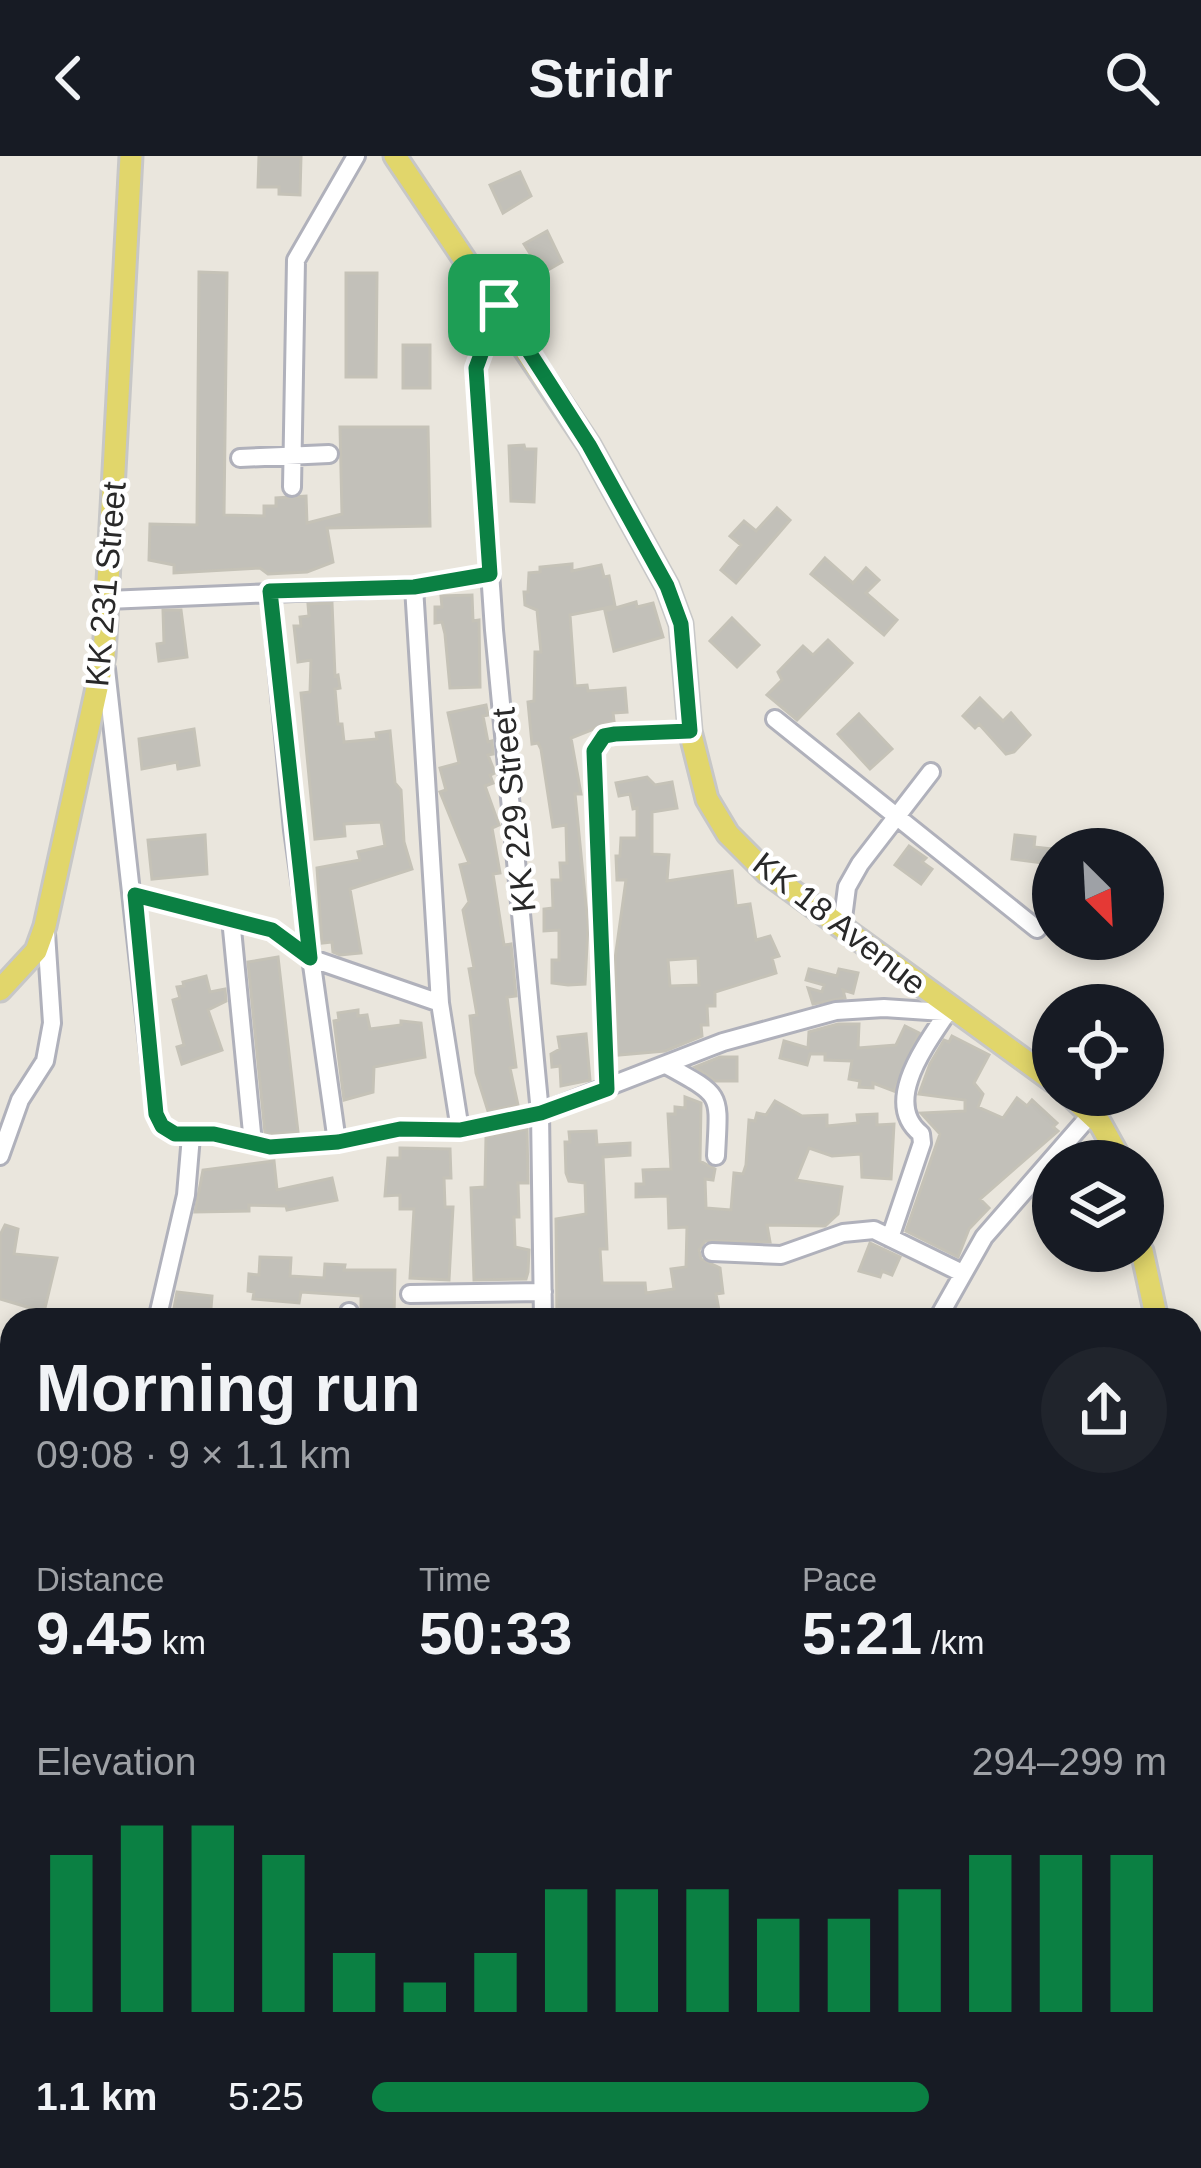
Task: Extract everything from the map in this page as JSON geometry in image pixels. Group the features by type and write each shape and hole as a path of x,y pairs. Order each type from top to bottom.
{"main road":[{"name":"KK 231 Street","path":"0,990 36,951 46,926 59,847 104,656 130,156"},
{"name":"KK 18 Avenue","path":"394,156 499,305 589,445 667,586 681,624 690,731 707,799 728,834 766,872 1032,1067"},
{"path":"1147,1272 1154,1308"}],"street":[{"path":"292,487 296,260 356,156"},
{"name":"KK 229 Street","path":"499,305 476,368 490,574 541,1113 543,1308"},
{"path":"240,458 329,454"},
{"path":"107,600 414,587 490,574"},
{"path":"414,587 440,1003 460,1130"},
{"path":"270,591 310,958 338,1142"},
{"path":"104,656 135,895 156,1114 162,1126 191,1136 214,1134 270,1147 338,1142 400,1129 460,1130 541,1113 723,1042 836,1011 884,1007 953,1013 903,1097 904,1115 922,1134 922,1143 890,1238"},
{"path":"776,719 1032,924"},
{"path":"607,1089 594,751 604,736 690,731"},
{"path":"842,926 848,887 932,772"},
{"path":"135,895 272,930 310,958 440,1003"},
{"path":"231,920 253,1143"},
{"path":"0,1156 20,1100 45,1061 52,1023 46,926"},
{"path":"666,1065 714,1093 718,1102 716,1156"},
{"path":"944,1308 984,1237 1089,1116"},
{"path":"161,1308 186,1195 191,1136"},
{"path":"712,1252 781,1255 860,1230 890,1238 962,1274"},
{"path":"410,1294 543,1292"}],"building":[{"path":"259,156 301,156 300,195 279,194 279,187 258,187"},
{"path":"520,172 531,196 503,213 490,185"},
{"path":"547,231 562,262 548,270 542,259 536,263 524,244"},
{"path":"199,272 227,273 224,515 264,516 264,506 276,506 276,498 306,496 307,523 342,514 340,427 428,427 430,526 327,528 333,562 307,572 268,574 260,568 174,573 174,565 149,560 150,524 197,525"},
{"path":"346,273 377,273 376,377 346,377"},
{"path":"403,345 430,345 430,388 403,388"},
{"path":"509,446 536,449 534,502 511,501"},
{"path":"777,508 790,520 736,583 721,570 741,545 730,536 744,521 756,531"},
{"path":"825,558 853,583 866,568 879,580 866,593 897,620 884,635 811,574"},
{"path":"572,564 572,571 601,565 604,577 609,576 615,606 570,615 575,686 587,685 588,691 625,688 627,712 613,713 614,721 571,738 581,794 575,794 588,925 585,984 568,985 552,983 552,960 559,960 559,930 544,931 544,909 553,908 552,880 561,880 560,863 567,863 566,825 553,827 541,749 538,743 532,744 528,702 534,701 535,652 541,652 537,610 525,605 524,592 528,592 529,573 540,572 540,567"},
{"path":"472,595 473,621 479,620 480,687 450,688 445,634 442,622 435,623 435,607 442,607 441,596"},
{"path":"636,602 637,607 653,603 663,637 614,651 605,611"},
{"path":"332,603 335,676 340,688 335,689 338,724 342,724 344,742 377,739 376,733 390,731 404,842 412,869 350,889 361,953 340,955 333,952 332,942 322,943 317,868 360,860 358,852 385,846 381,822 344,824 345,836 315,839 301,693 310,692 311,660 298,662 294,626 301,626 300,617 309,616 308,604"},
{"path":"163,610 181,610 187,657 159,661"},
{"path":"732,618 759,645 737,667 710,641"},
{"path":"828,640 852,663 797,720 767,695 782,680 778,672 803,646 813,655"},
{"path":"980,698 1003,721 1011,713 1030,735 1014,752 1006,754 979,724 975,728 963,716"},
{"path":"486,705 488,715 483,716 493,754 488,755 495,773 490,775 493,783 485,786 499,825 492,828 500,873 493,874 504,945 511,944 516,996 507,997 516,1067 510,1068 518,1105 488,1111 476,1073 470,1016 477,1015 469,969 474,968 463,910 469,902 460,865 469,863 440,792 446,790 440,768 459,763 448,713"},
{"path":"859,714 892,749 870,769 838,734"},
{"path":"194,729 199,765 178,769 177,762 142,769 139,739"},
{"path":"647,777 655,785 672,782 677,808 652,812 652,854 669,855 667,881 732,871 736,906 750,904 756,940 770,936 779,956 772,958 776,973 715,992 715,1006 707,1006 708,1025 701,1025 702,1036 665,1051 618,1055 615,959 626,880 617,880 616,856 620,856 621,838 637,838 637,808 633,809 630,794 619,796 616,783","holes":["698,958 699,985 670,986 668,960"]},
{"path":"205,835 207,874 152,879 148,840"},
{"path":"1015,835 1032,837 1032,862 1012,859"},
{"path":"909,846 932,869 921,884 895,865"},
{"path":"278,957 298,1132 271,1134 265,1133 248,962"},
{"path":"809,969 837,976 839,969 858,973 853,993 843,990 845,998 813,1004 808,988 822,992 824,985 806,980"},
{"path":"206,976 210,992 225,989 226,1001 208,1010 222,1050 182,1064 177,1047 184,1045 173,1000 180,998 177,987 184,986 183,982"},
{"path":"358,1010 358,1016 367,1015 370,1029 401,1025 401,1021 421,1023 425,1057 374,1067 373,1092 344,1100 334,1021 339,1020 338,1013"},
{"path":"859,1024 858,1048 896,1045 905,1026 919,1033 894,1091 873,1083 873,1088 859,1087 860,1081 849,1079 852,1061 810,1054 807,1065 780,1058 784,1041 808,1048 809,1032"},
{"path":"586,1034 590,1080 561,1086 560,1066 552,1067 551,1054 560,1049 558,1037"},
{"path":"952,1036 989,1055 974,1083 983,1094 978,1107 1003,1118 1017,1098 1027,1106 1032,1100 1032,1116 1049,1116 1058,1131 1048,1140 1032,1140 1032,1154 980,1199 989,1208 969,1229 958,1257 906,1231 940,1134 921,1113 965,1111 965,1100 919,1094 930,1064 944,1040 949,1042"},
{"path":"720,1057 737,1057 737,1081 715,1081 695,1067"},
{"path":"685,1097 701,1103 700,1161 715,1169 713,1180 705,1179 706,1208 731,1210 734,1173 743,1174 746,1165 749,1120 755,1121 757,1113 766,1115 775,1101 802,1116 827,1115 827,1126 858,1123 857,1115 877,1114 877,1125 894,1124 891,1179 862,1177 861,1154 832,1156 809,1148 796,1180 842,1187 838,1214 825,1226 767,1225 770,1242 705,1241 699,1250 701,1259 720,1268 723,1293 716,1294 719,1308 557,1308 556,1219 586,1214 585,1183 569,1181 566,1173 569,1132 596,1131 597,1145 630,1143 630,1155 603,1157 607,1249 600,1249 602,1283 645,1283 646,1293 674,1289 671,1269 686,1267 687,1227 669,1228 668,1196 636,1197 636,1184 644,1184 643,1170 671,1169 668,1114 675,1114 675,1107 685,1108"},
{"path":"527,1129 528,1183 518,1183 519,1217 514,1217 515,1247 529,1250 526,1279 474,1280 471,1188 485,1187 486,1137"},
{"path":"400,1148 450,1149 451,1178 444,1178 445,1207 453,1207 449,1280 410,1278 414,1209 400,1209 400,1195 385,1196 388,1158 400,1158"},
{"path":"274,1161 277,1190 332,1178 337,1200 287,1210 286,1206 249,1205 249,1211 195,1212 203,1170"},
{"path":"5,1225 18,1229 14,1254 57,1258 45,1308 0,1299 0,1235"},
{"path":"870,1243 900,1257 892,1275 859,1271"},
{"path":"260,1257 291,1258 290,1276 324,1278 325,1264 345,1265 344,1270 395,1270 394,1308 361,1308 361,1296 301,1292 299,1303 253,1299 254,1292 248,1291 249,1274 259,1275"},
{"path":"177,1292 212,1296 211,1308 174,1308"}],"route":[{"path":"499,305 589,445 667,586 681,624 688,666 690,731 604,736 594,751 607,1089 541,1113 460,1130 400,1129 338,1142 270,1147 214,1134 175,1134 162,1126 156,1114 135,895 272,930 310,958 270,591 414,587 490,574 476,368 499,305"}]}
